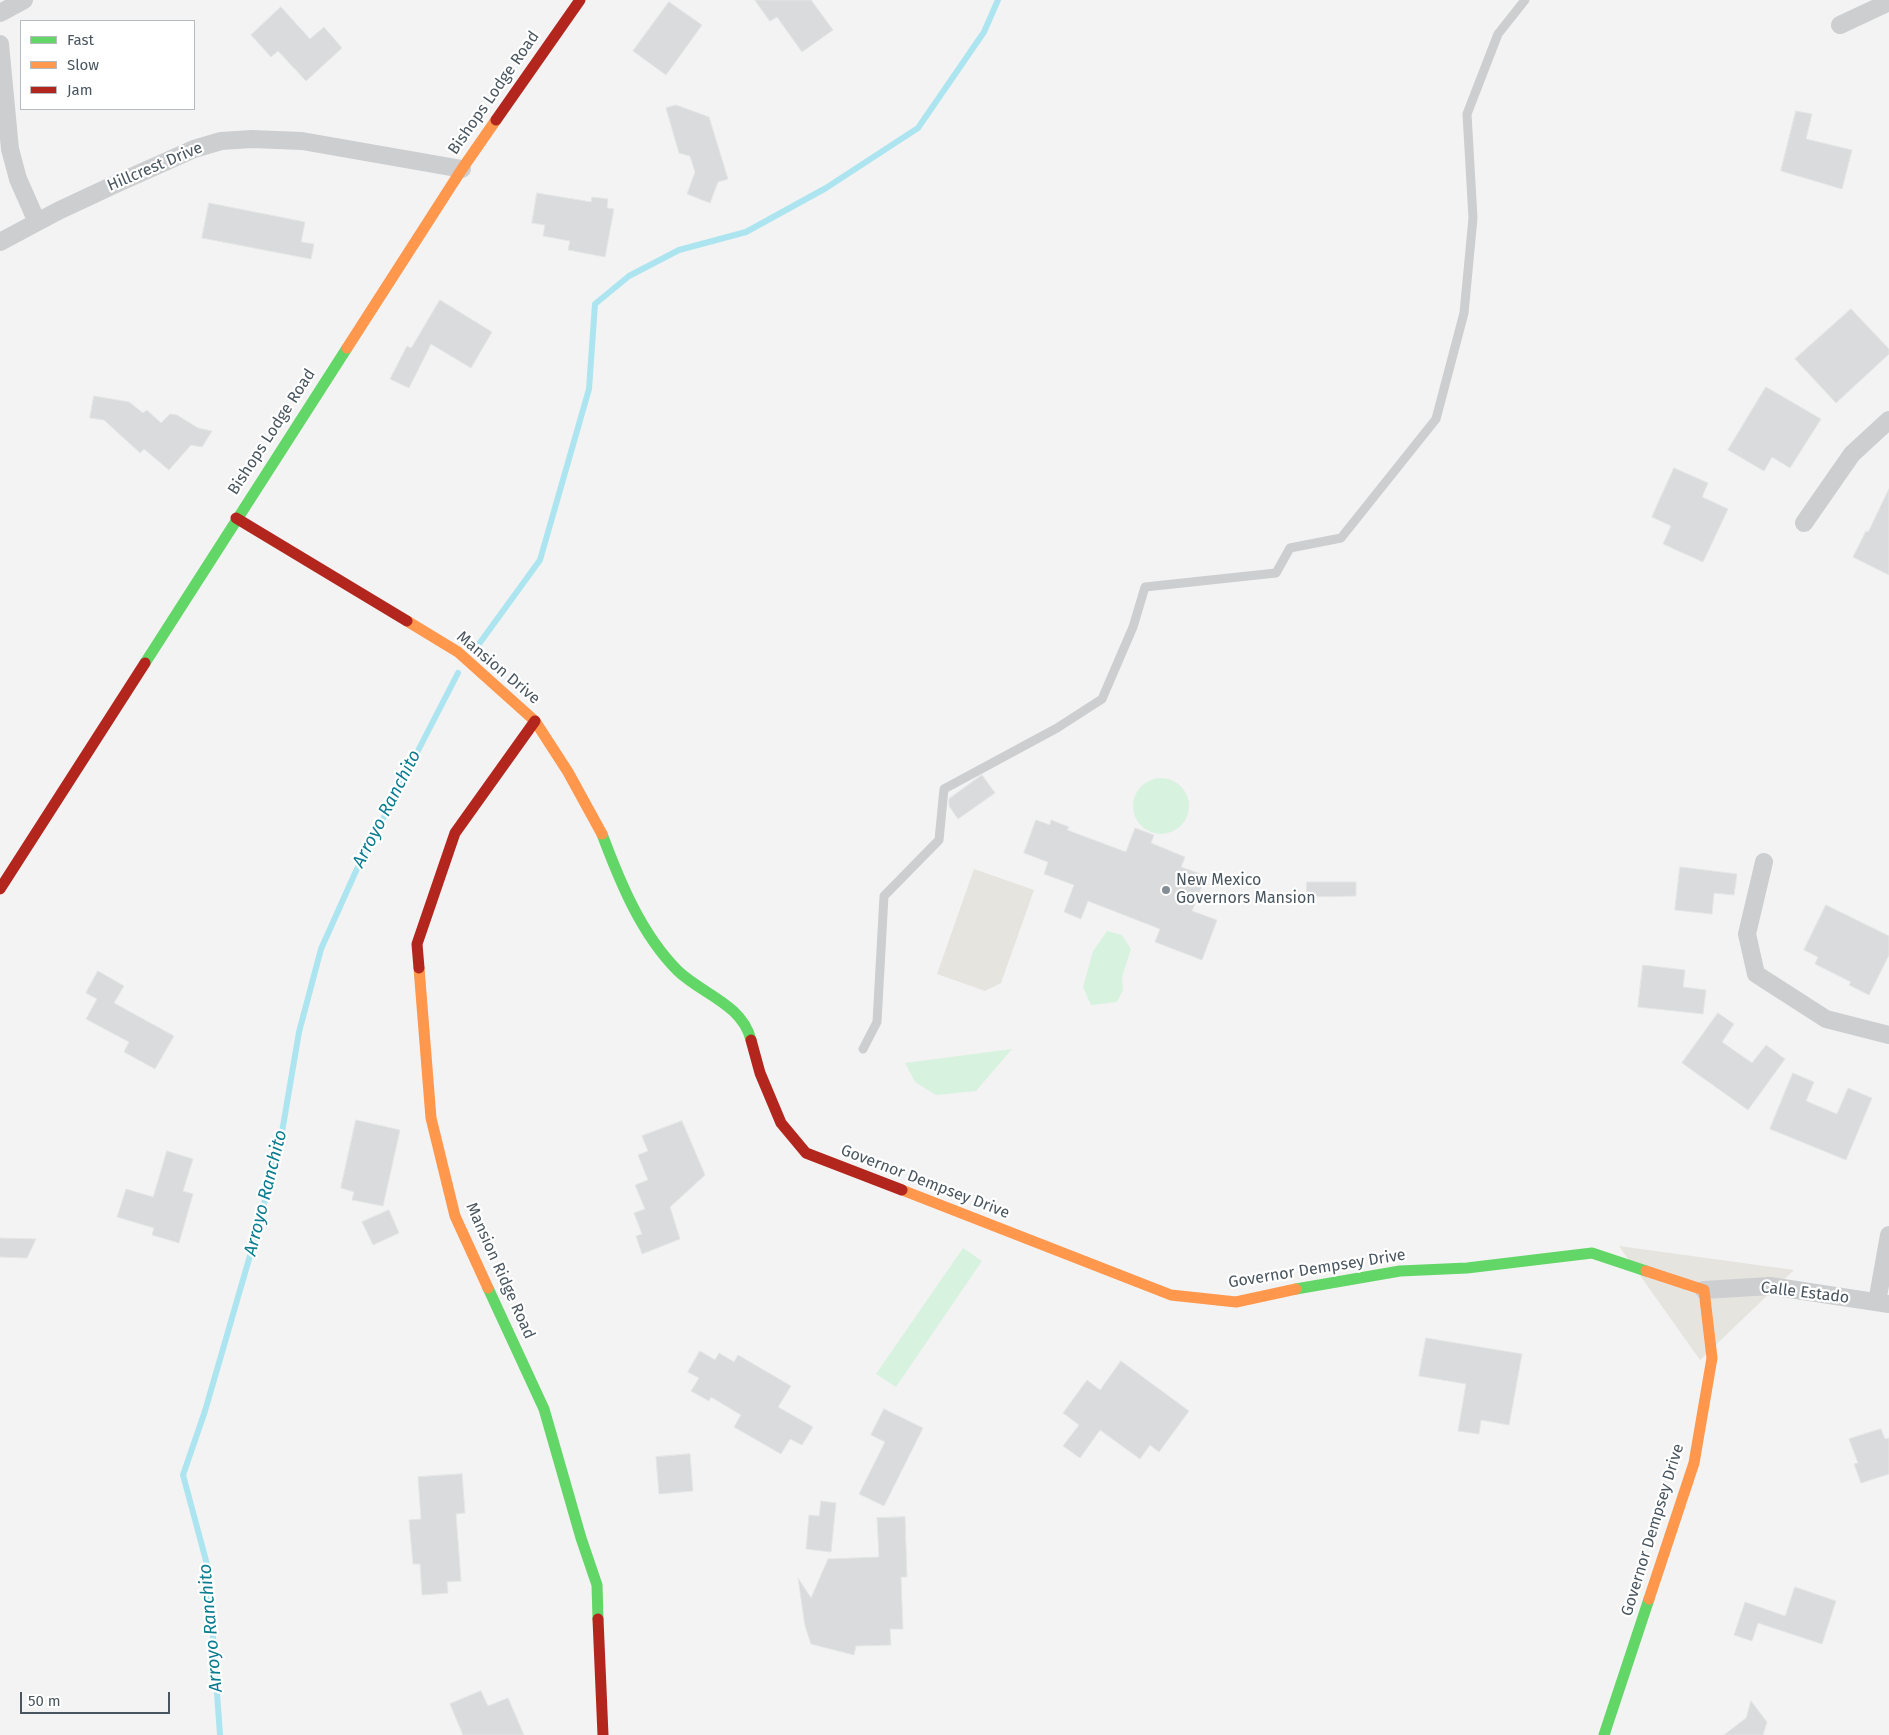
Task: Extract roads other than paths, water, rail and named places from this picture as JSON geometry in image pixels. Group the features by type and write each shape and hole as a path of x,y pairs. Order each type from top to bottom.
{"street":[{"path":"0,13 24,0"},
{"name":"Bishops Lodge Road","path":"0,889 236,518 462,169 580,0"},
{"path":"1840,25 1889,2"},
{"path":"0,44 6,122 13,164 37,222"},
{"name":"Hillcrest Drive","path":"0,242 37,222 156,165 194,149 221,141 252,139 302,141 462,169"},
{"path":"1804,523 1852,454 1889,420"},
{"name":"Mansion Drive","path":"236,518 458,652 535,721 568,772 598,825 619,879 645,930"},
{"name":"Mansion Ridge Road","path":"535,721 455,832 417,944 431,1118 455,1216 544,1408 581,1538 597,1585 603,1735"},
{"path":"1764,862 1747,934 1756,974 1826,1019 1889,1035"},
{"name":"Governor Dempsey Drive","path":"645,930 678,971 736,1012 750,1034 760,1074 781,1123 806,1153 1171,1295 1236,1302 1291,1290 1400,1271 1467,1268 1592,1253 1704,1290 1712,1358 1694,1463 1604,1735"},
{"name":"Calle Estado","path":"1704,1290 1770,1286 1883,1303 1889,1235"}],"lane":[{"path":"863,1049 876,1022 884,896 938,840 944,789 1057,728 1102,699 1133,627 1145,587 1276,573 1290,548 1341,538 1436,419 1464,313 1473,218 1467,114 1498,34 1525,0"}],"waterway":[{"path":"479,644 540,560 589,389 595,304 629,276 679,250 746,232 826,188 918,128 984,32 998,0"},
{"name":"Arroyo Ranchito","path":"220,1735 208,1568 183,1475 205,1411 258,1228 282,1132 299,1032 321,949 356,871 458,673"}],"place":[{"name":"New Mexico Governors Mansion","path":"1166,890"}]}
